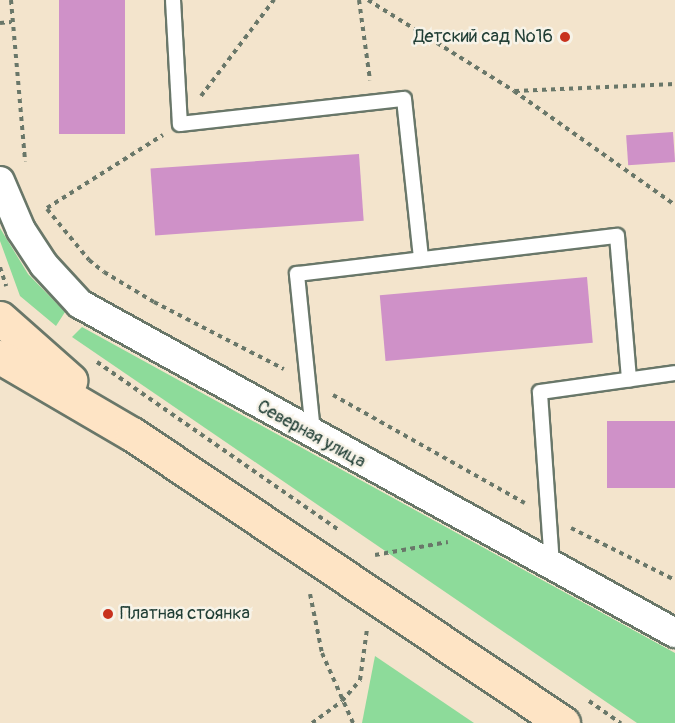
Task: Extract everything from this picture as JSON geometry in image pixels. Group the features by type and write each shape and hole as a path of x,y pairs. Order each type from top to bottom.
{"main road":[{"path":"0,318 132,434"},
{"path":"0,357 132,434 563,723"}],"street":[{"name":"Северная улица","path":"0,181 26,239 44,265 80,304 314,437 675,633"}],"lane":[{"path":"173,0 180,124 404,99 421,259"},
{"path":"314,437 297,274 617,236 629,379"},
{"path":"552,568 540,392 675,373"}],"path":[{"path":"11,0 24,159"},
{"path":"47,208 180,124 274,0"},
{"path":"359,0 373,102"},
{"path":"368,0 514,91 675,205"},
{"path":"0,23 11,22"},
{"path":"514,91 675,84"},
{"path":"86,354 346,535"},
{"path":"375,555 494,534"},
{"path":"365,549 385,562"},
{"path":"309,589 322,653 353,723"},
{"path":"312,723 342,701 360,680 367,628"},
{"path":"582,696 621,723"}],"green space":[{"path":"0,228 28,274 65,312 56,326 20,296 0,241"},
{"path":"82,327 675,653 675,723 637,723 72,337"},
{"path":"375,656 474,723 362,723"}],"building":[{"path":"59,0 125,0 125,134 59,134"},
{"path":"673,132 675,162 628,165 626,135"},
{"path":"359,154 364,221 155,235 151,169"},
{"path":"587,277 593,343 386,361 380,295"},
{"path":"607,421 675,421 675,488 607,488"}],"place":[{"name":"Детский сад №16","path":"565,37"},
{"name":"Платная стоянка","path":"108,614"}]}
